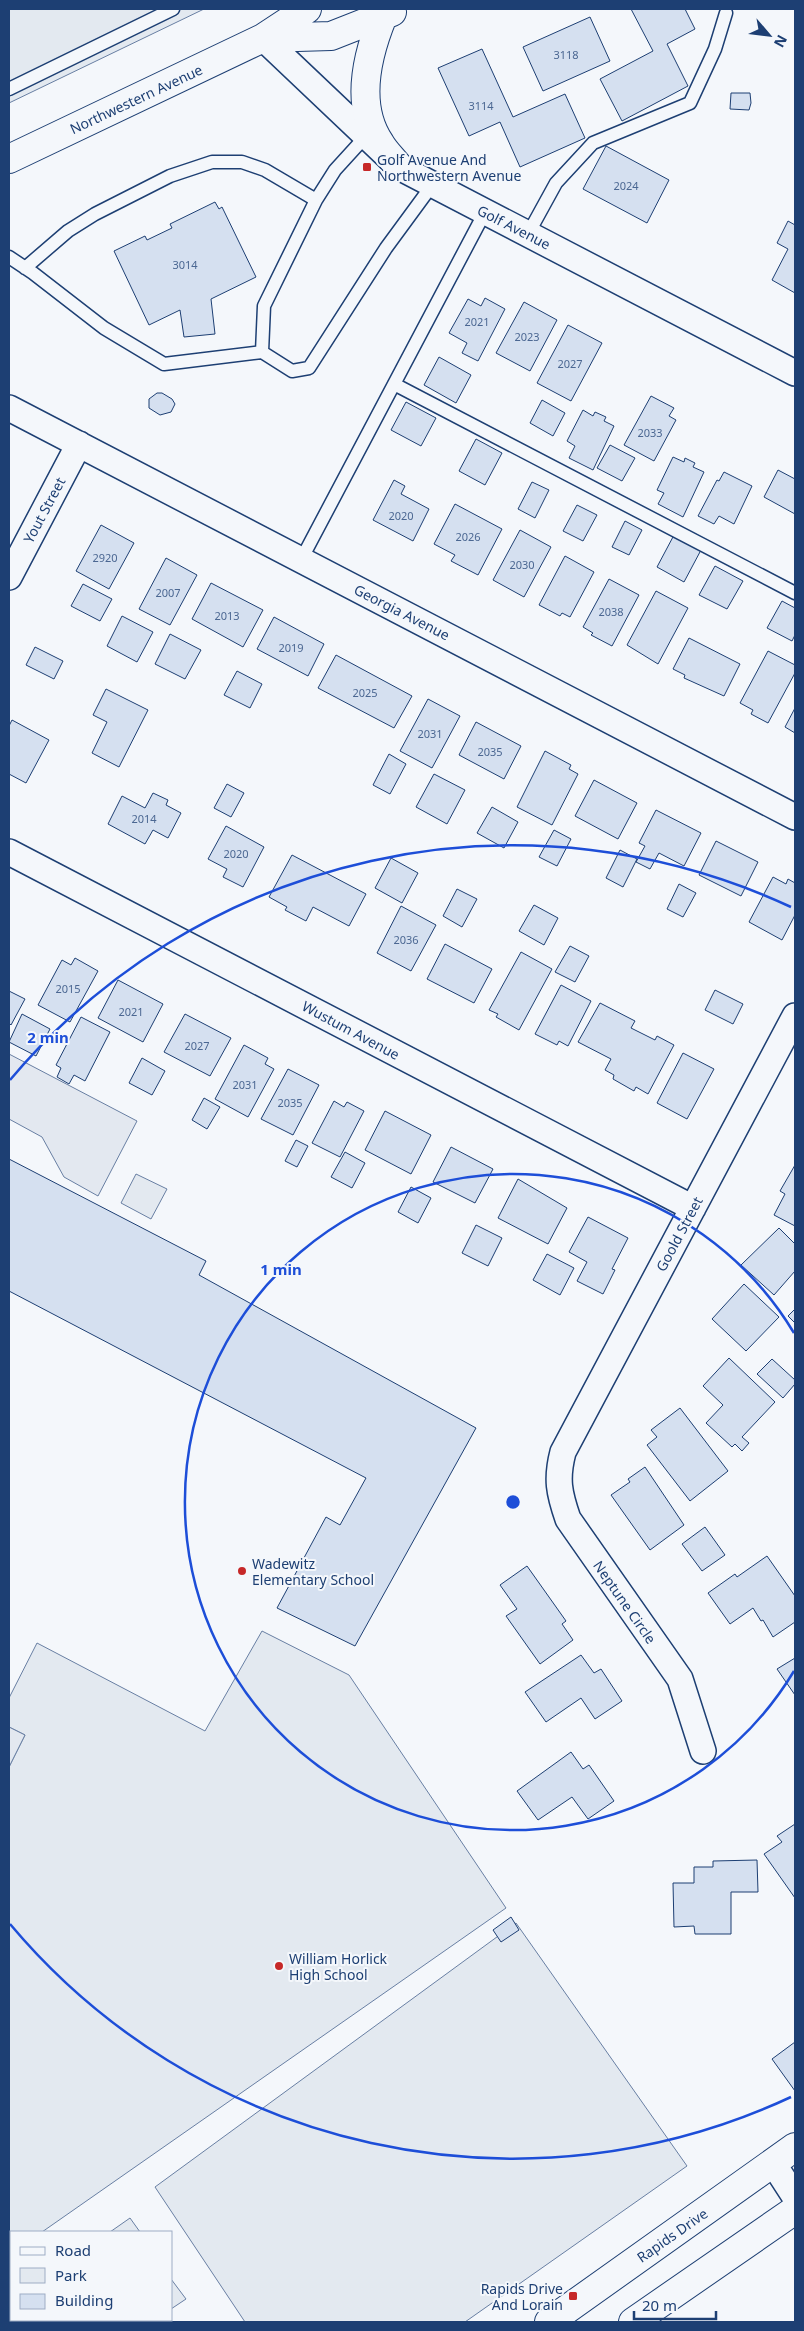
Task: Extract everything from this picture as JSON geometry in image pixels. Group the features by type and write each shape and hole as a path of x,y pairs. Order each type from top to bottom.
{"main road":[{"name":"Northwestern Avenue","path":"9,159 263,38 307,9"},
{"name":"Northwestern Avenue","path":"263,38 331,36 391,12"},
{"path":"391,12 374,36 366,86 367,107 372,129 379,142 399,167"},
{"name":"Rapids Drive","path":"557,2320 795,2147"},
{"path":"633,2322 795,2210"}],"street":[{"name":"Golf Avenue","path":"263,38 399,167 795,373"},
{"name":"Georgia Avenue","path":"9,408 795,817"},
{"name":"Yout Street","path":"9,576 80,444"},
{"name":"Wustum Avenue","path":"9,852 693,1208"},
{"name":"Goold Street","path":"563,1452 795,1016"},
{"name":"Neptune Circle","path":"563,1452 558,1473 561,1497 568,1519 680,1679 703,1751"},
{"path":"773,2163 795,2197"}],"lane":[{"path":"9,89 173,9"},
{"path":"528,234 556,183 593,143 690,103 715,49 726,14"},
{"path":"262,352 264,306 316,200 335,170 366,136"},
{"path":"25,268 68,231 95,214 170,176 212,162 242,162 265,170 316,200"},
{"path":"9,257 104,328 164,364 262,352 292,371 309,368 386,248 433,184"},
{"path":"302,560 485,212"},
{"path":"394,384 795,593"}],"green space":[{"path":"9,9 204,9 9,103"},
{"path":"136,1174 167,1189 151,1219 121,1203"},
{"path":"262,1631 349,1675 506,1908 43,2231 10,2231 9,2256 9,1767 25,1735 9,1727 9,1698 37,1643 205,1731"},
{"path":"516,1923 687,2166 465,2322 245,2322 155,2187"},
{"path":"130,2218 139,2231 111,2231"},
{"path":"172,2280 186,2299 172,2308"},
{"path":"9,2301 10,2321 56,2322 9,2322"},
{"path":"72,2321 128,2322 73,2322"}],"shaded area":[{"path":"9,1054 137,1121 98,1196 64,1177 42,1137 9,1119"},
{"path":"9,1727 25,1735 9,1767"}],"building":[{"path":"631,9 685,9 695,29 667,44 688,86 622,121 600,79 653,51"},
{"path":"590,17 610,61 543,91 523,47"},
{"path":"482,49 513,117 565,94 585,138 520,167 500,122 469,136 438,68"},
{"path":"731,93 750,93 751,103 749,110 730,109"},
{"path":"606,146 669,180 647,223 583,189"},
{"path":"215,202 219,209 222,207 256,277 211,299 215,334 184,337 180,310 149,325 114,251 145,236 147,240 172,228 170,224"},
{"path":"788,221 795,225 795,293 772,280 788,249 777,243"},
{"path":"485,298 505,309 478,361 462,353 467,343 449,333 468,299 481,306"},
{"path":"524,302 557,320 530,371 496,353"},
{"path":"568,325 602,343 571,401 537,383"},
{"path":"439,357 471,375 456,403 424,385"},
{"path":"157,393 162,393 172,399 175,404 171,412 160,415 149,408 149,399"},
{"path":"651,396 674,408 669,416 676,420 654,461 624,445"},
{"path":"542,400 565,413 553,436 530,423"},
{"path":"406,402 436,418 421,446 391,430"},
{"path":"583,410 593,416 595,412 606,417 604,421 614,426 593,470 569,458 575,446 567,441"},
{"path":"476,439 502,453 485,485 459,471"},
{"path":"610,445 635,458 622,481 597,468"},
{"path":"673,457 684,462 685,458 695,463 693,467 704,472 683,517 658,504 664,493 657,490"},
{"path":"778,470 795,479 795,514 764,497"},
{"path":"724,472 752,486 734,524 719,516 714,524 698,516 717,480 719,481"},
{"path":"394,480 405,486 401,494 429,509 413,541 373,520"},
{"path":"532,482 549,490 535,518 518,509"},
{"path":"455,504 502,529 478,575 451,561 455,555 434,544"},
{"path":"577,505 597,515 583,541 563,531"},
{"path":"625,521 642,530 629,555 612,547"},
{"path":"101,525 134,543 109,589 76,571"},
{"path":"520,530 551,547 524,597 493,580"},
{"path":"674,535 701,550 684,582 657,567"},
{"path":"565,556 594,572 570,617 562,613 560,616 539,605"},
{"path":"166,558 197,575 170,625 139,609"},
{"path":"715,566 743,581 727,609 699,595"},
{"path":"609,579 639,595 612,646 591,635 593,633 583,627"},
{"path":"211,583 263,610 243,647 192,619"},
{"path":"83,584 112,599 100,621 71,606"},
{"path":"656,591 688,608 658,664 627,645"},
{"path":"782,601 795,608 795,635 792,641 767,628"},
{"path":"122,616 153,632 137,662 107,646"},
{"path":"274,617 324,644 308,676 257,649"},
{"path":"170,634 201,650 185,679 155,664"},
{"path":"689,638 740,664 724,696 684,678 685,675 673,669"},
{"path":"35,647 63,661 54,679 26,665"},
{"path":"768,651 795,665 795,673 768,723 751,714 753,710 740,703"},
{"path":"336,655 412,696 394,728 318,688"},
{"path":"237,671 262,684 250,708 224,695"},
{"path":"106,689 148,710 119,767 92,753 107,722 93,715"},
{"path":"428,699 460,716 432,768 400,751"},
{"path":"795,708 795,733 785,727"},
{"path":"12,720 49,740 26,783 9,774 9,726"},
{"path":"476,722 521,746 504,779 459,755"},
{"path":"545,751 571,765 569,769 578,774 552,825 517,807"},
{"path":"389,754 406,764 390,794 373,785"},
{"path":"434,774 465,790 447,824 416,807"},
{"path":"594,780 637,803 618,839 575,816"},
{"path":"227,784 244,793 231,817 214,808"},
{"path":"153,793 168,800 166,805 181,813 168,838 153,830 145,844 108,824 122,796 145,808"},
{"path":"492,807 518,822 504,848 477,833"},
{"path":"656,810 701,833 684,866 659,853 650,869 636,862 645,846 639,843"},
{"path":"226,826 264,847 243,887 223,877 227,869 208,859"},
{"path":"554,830 571,839 557,866 539,857"},
{"path":"716,841 758,862 741,896 699,875"},
{"path":"620,850 637,859 623,887 606,878"},
{"path":"292,855 366,894 349,926 313,907 306,921 285,910 287,907 269,897"},
{"path":"391,858 418,873 402,903 375,888"},
{"path":"773,877 786,884 788,879 795,883 795,915 782,940 749,922"},
{"path":"679,884 696,893 683,917 667,909"},
{"path":"457,889 477,899 462,927 443,916"},
{"path":"534,905 558,918 544,945 519,931"},
{"path":"401,906 436,925 411,971 377,953"},
{"path":"445,944 492,969 474,1003 427,979"},
{"path":"570,946 589,956 575,982 555,972"},
{"path":"521,952 552,969 519,1030 496,1017 498,1014 489,1010"},
{"path":"75,958 98,971 70,1022 38,1005 62,960 71,965"},
{"path":"118,980 163,1004 143,1042 98,1018"},
{"path":"561,985 591,1001 568,1046 559,1041 557,1045 535,1034"},
{"path":"715,990 743,1004 733,1024 705,1010"},
{"path":"9,991 25,999 11,1025 9,1023"},
{"path":"600,1003 635,1021 631,1028 655,1040 657,1036 674,1045 648,1094 636,1087 634,1091 613,1079 614,1075 605,1070 611,1059 578,1042"},
{"path":"22,1014 50,1029 36,1056 9,1042"},
{"path":"185,1014 231,1038 210,1076 164,1052"},
{"path":"81,1017 110,1032 85,1081 74,1075 69,1084 57,1077 61,1068 56,1065"},
{"path":"244,1045 268,1058 265,1064 274,1069 248,1117 215,1099"},
{"path":"683,1053 714,1069 687,1119 657,1103"},
{"path":"142,1058 165,1071 152,1095 129,1083"},
{"path":"288,1069 319,1085 293,1135 261,1119"},
{"path":"204,1098 220,1107 207,1129 192,1120"},
{"path":"334,1101 344,1107 347,1102 364,1111 340,1157 312,1143"},
{"path":"385,1111 431,1135 411,1174 365,1150"},
{"path":"296,1140 308,1146 297,1167 285,1161"},
{"path":"451,1147 493,1169 475,1203 433,1182"},
{"path":"345,1152 365,1163 352,1188 331,1177"},
{"path":"9,1159 206,1261 199,1275 476,1428 355,1646 277,1608 326,1517 340,1525 366,1478 9,1291"},
{"path":"795,1165 795,1226 774,1215 785,1194 780,1191"},
{"path":"518,1179 567,1208 548,1244 498,1218"},
{"path":"411,1187 431,1198 418,1223 398,1212"},
{"path":"588,1217 628,1238 612,1269 615,1270 603,1294 577,1281 587,1262 569,1252"},
{"path":"476,1225 502,1238 488,1266 462,1253"},
{"path":"779,1228 795,1244 795,1271 774,1295 741,1265"},
{"path":"547,1254 574,1268 560,1295 533,1280"},
{"path":"744,1284 779,1317 746,1351 712,1319"},
{"path":"795,1309 795,1323 788,1316"},
{"path":"729,1358 775,1402 742,1437 749,1443 742,1451 735,1444 732,1447 706,1423 723,1405 703,1386"},
{"path":"772,1359 795,1380 795,1384 783,1398 757,1374"},
{"path":"680,1408 728,1471 690,1501 647,1445 657,1437 651,1430"},
{"path":"645,1467 684,1525 650,1550 611,1495 630,1482 628,1479"},
{"path":"705,1527 725,1555 702,1571 682,1544"},
{"path":"767,1556 795,1596 795,1622 773,1637 753,1608 730,1624 708,1593 735,1574 737,1577"},
{"path":"527,1566 566,1621 562,1624 573,1640 540,1664 506,1616 517,1609 500,1585"},
{"path":"581,1655 594,1673 601,1669 622,1701 595,1719 581,1698 546,1722 525,1692"},
{"path":"795,1658 795,1695 777,1669"},
{"path":"571,1752 583,1769 589,1765 614,1801 588,1819 572,1797 538,1820 517,1791"},
{"path":"795,1824 795,1898 764,1854 782,1842 777,1836"},
{"path":"757,1860 758,1892 731,1892 731,1934 695,1934 694,1926 674,1927 673,1883 694,1883 694,1867 713,1867 713,1861"},
{"path":"511,1917 519,1930 501,1942 493,1930"},
{"path":"795,2042 795,2091 772,2059"}],"place":[{"name":"Golf Avenue And Northwestern Avenue","path":"367,167"},
{"name":"Wadewitz Elementary School","path":"242,1571"},
{"name":"William Horlick High School","path":"279,1966"},
{"name":"Rapids Drive And Lorain","path":"573,2296"}]}
